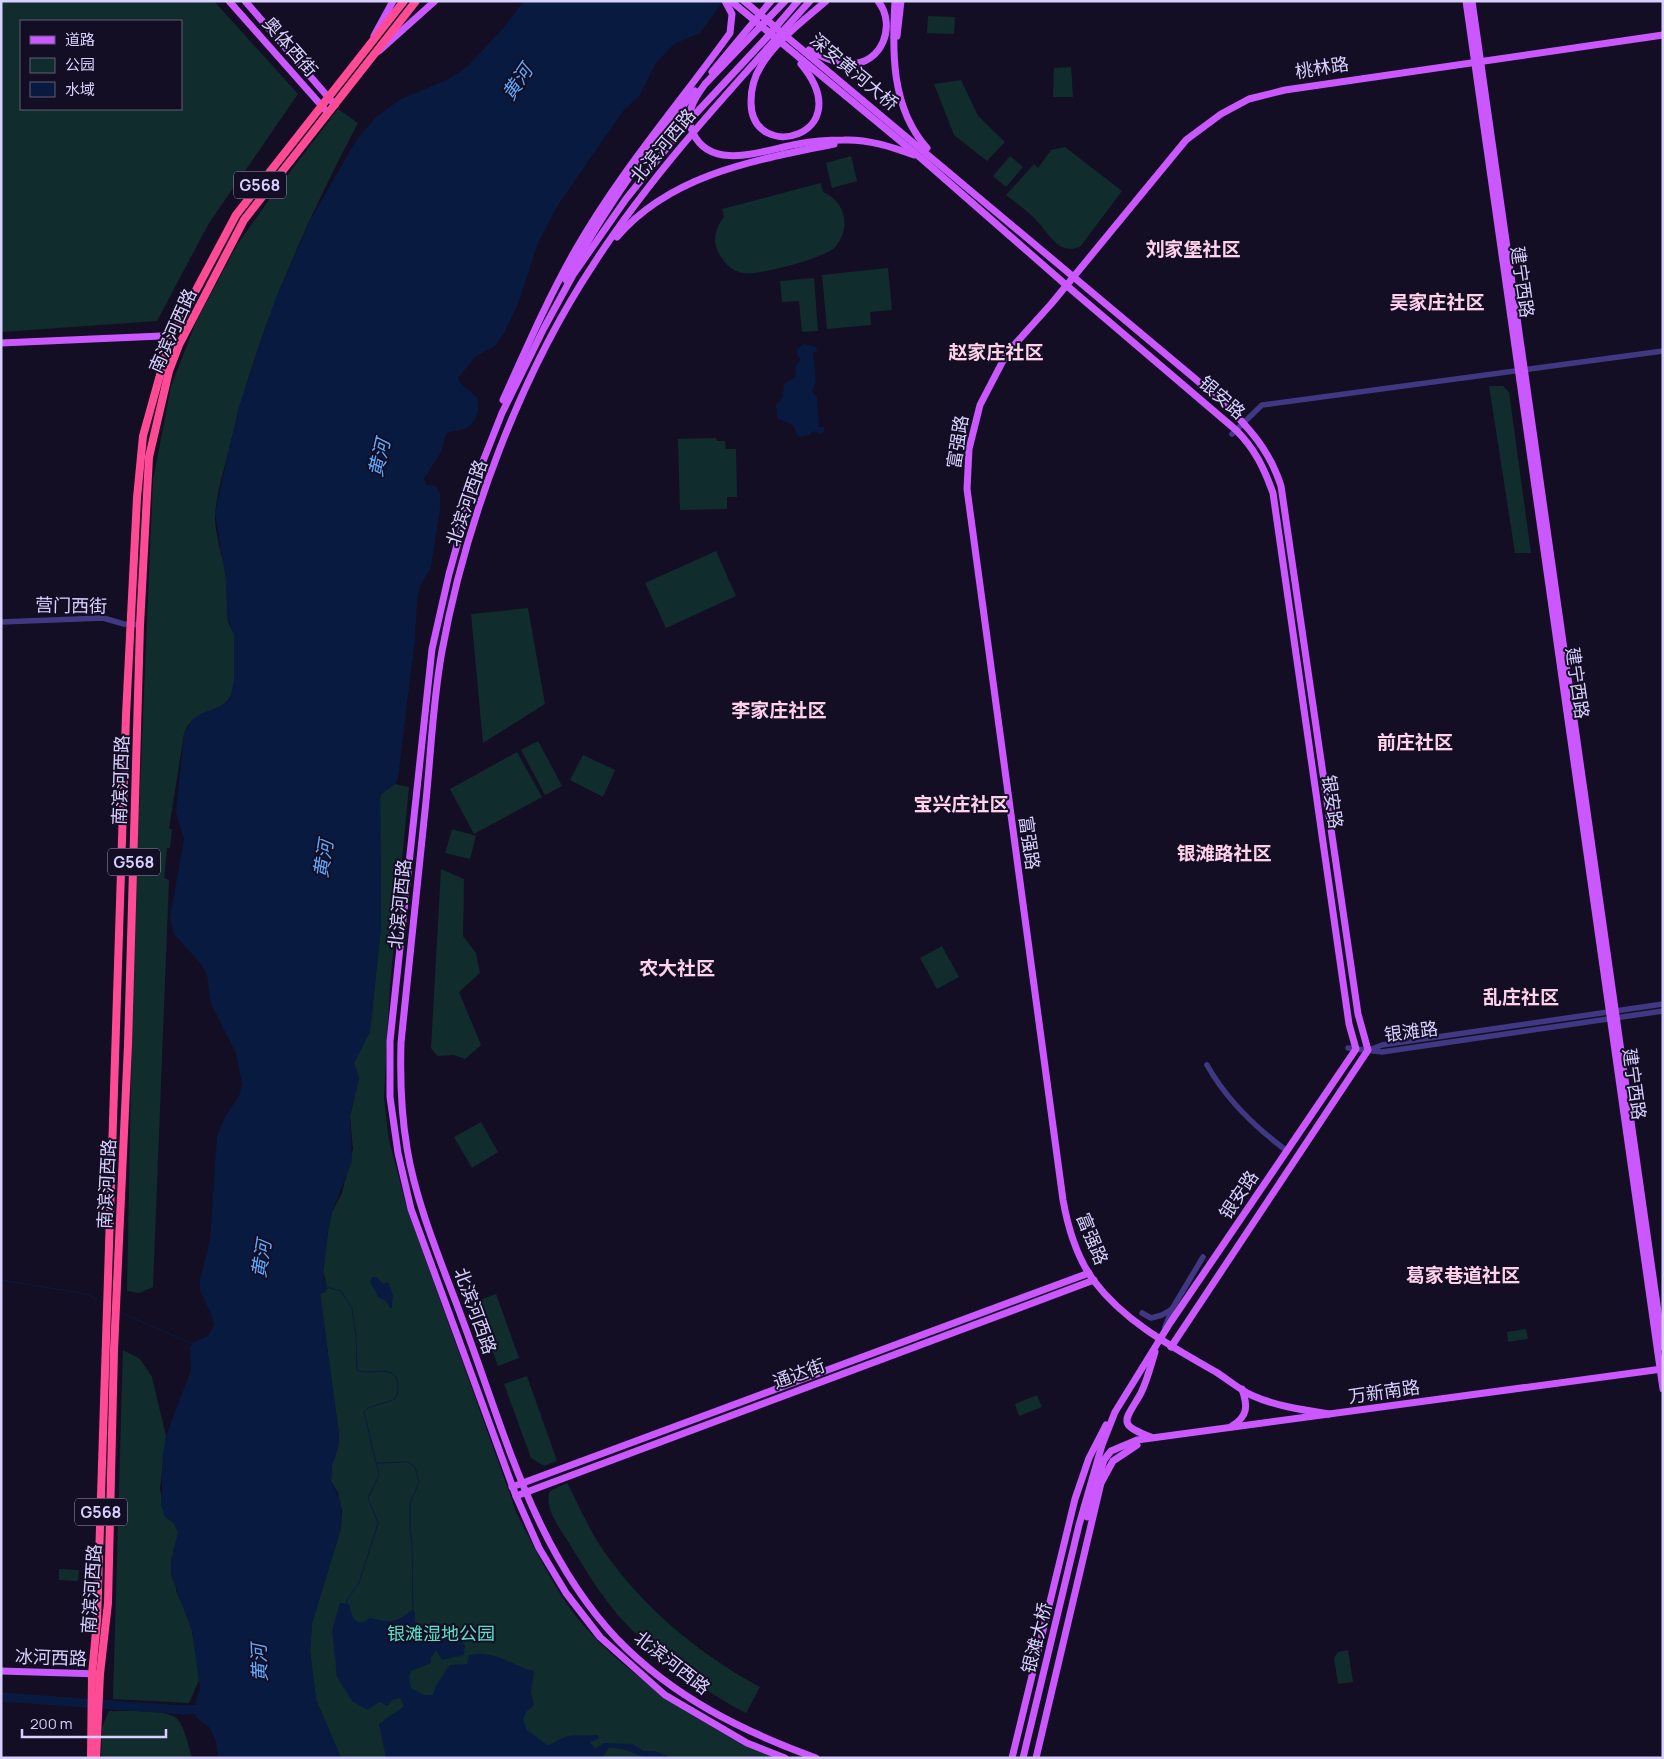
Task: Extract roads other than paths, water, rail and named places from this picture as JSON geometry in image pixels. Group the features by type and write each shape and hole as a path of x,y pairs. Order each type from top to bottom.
{"highway":[{"name":"南滨河西路","path":"91,1758 96,1695 110,1349 117,1288 128,1045 137,498 143,436 170,339 236,215 404,1"},
{"name":"南滨河西路","path":"110,1349 108,1286 126,715 136,624 145,498 150,457 169,371 179,345 244,220 416,1"},
{"name":"南滨河西路","path":"95,1710 96,1758"}],"main road":[{"name":"奥体西街","path":"229,1 328,113"},
{"name":"奥体西街","path":"245,1 334,105"},
{"path":"370,42 393,1"},
{"path":"369,60 435,1"},
{"path":"474,484 491,428 553,292 597,215 668,112 730,33 732,14 724,1"},
{"name":"深安黄河大桥","path":"731,1 922,159"},
{"name":"深安黄河大桥","path":"744,1 944,166"},
{"path":"544,328 557,296 588,238 621,188 684,105 771,1"},
{"path":"785,1 705,84 694,99 690,116 691,126 697,140 713,152 736,155 807,143 846,140 896,148 922,159"},
{"name":"北滨河西路","path":"785,1758 747,1743 665,1695 600,1637 566,1594 539,1548 512,1487 412,1209 398,1153 390,1097 390,1041 415,792 432,650 449,574 474,484 502,413 544,328 573,276 626,199 685,125 798,1"},
{"path":"790,50 813,78 819,90 820,104 814,120 805,130 786,137 767,133 760,126 752,114 752,88 761,66 776,48 797,26 826,1"},
{"path":"796,44 836,62 851,64 865,60 878,51 885,38 888,23 884,8 878,1"},
{"path":"895,1 895,64 897,84 910,124 920,140 944,166"},
{"path":"895,64 901,1"},
{"name":"建宁西路","path":"1466,1 1478,62"},
{"name":"建宁西路","path":"1472,1 1478,62 1613,1015 1663,1389"},
{"path":"797,26 808,4"},
{"name":"北滨河西路","path":"808,4 759,58 636,202 592,266 549,340 514,417 480,507 458,582 442,652 400,1043 400,1089 407,1150 427,1223 522,1483 549,1544 575,1587 618,1639 662,1679 740,1728 816,1758"},
{"name":"桃林路","path":"1066,285 1186,140 1221,114 1249,98 1361,77 1478,62 1663,34"},
{"path":"759,58 776,48"},
{"path":"592,266 629,222 646,208 700,178 762,158 838,143 864,142"},
{"name":"银安路","path":"922,159 1234,432 1256,453 1264,467 1272,493 1349,1024 1356,1049 1160,1339 1115,1412 1102,1445 1082,1525"},
{"name":"银安路","path":"944,166 1244,422 1267,451 1281,486 1358,1014 1368,1050 1171,1347"},
{"name":"富强路","path":"1066,285 1007,353 980,405 969,449 967,489 1063,1200 1072,1235 1089,1273 1116,1306 1171,1347 1242,1389"},
{"path":"1,343 161,336 179,345"},
{"path":"540,336 549,340"},
{"path":"415,792 426,794"},
{"name":"建宁西路","path":"1613,1015 1663,1347"},
{"name":"通达街","path":"512,1487 1089,1273"},
{"name":"通达街","path":"516,1496 1094,1280"},
{"path":"1154,1438 1132,1430 1127,1421 1127,1414 1141,1392 1160,1339"},
{"name":"万新南路","path":"1082,1525 1104,1460 1111,1451 1137,1440 1661,1369"},
{"path":"1242,1389 1275,1403 1329,1414"},
{"path":"1230,1428 1240,1421 1246,1412 1247,1404 1242,1389"},
{"path":"1012,1758 1075,1499 1089,1458 1115,1412"},
{"path":"1036,1758 1101,1483 1113,1461 1125,1451 1154,1438"},
{"name":"银滩大桥","path":"1023,1758 1082,1525"},
{"name":"银滩大桥","path":"1028,1758 1082,1525"},
{"name":"冰河西路","path":"1,1671 96,1674"}],"street":[{"path":"1234,432 1262,405 1663,351"},
{"name":"营门西街","path":"1,622 103,618 136,624"},
{"path":"1613,1015 1663,1004"},
{"path":"1613,1015 1663,1011"},
{"name":"银滩路","path":"1368,1050 1382,1044 1613,1015"},
{"path":"1348,1048 1368,1050"},
{"path":"1207,1065 1217,1084 1232,1102 1287,1150"},
{"path":"1160,1339 1172,1309 1203,1257"},
{"path":"1142,1313 1151,1318 1162,1315 1172,1309"}],"water":[{"name":"黄河","path":"524,1 723,1 700,33 674,44 656,63 640,95 623,111 558,205 538,243 518,304 504,333 495,346 475,357 458,378 461,384 477,397 478,412 474,422 459,431 446,434 441,452 424,479 426,485 435,486 440,493 440,508 431,567 420,586 417,599 415,639 398,778 395,784 381,794 380,799 381,927 370,1032 354,1063 359,1078 350,1116 352,1161 332,1212 323,1277 328,1289 320,1294 339,1435 338,1448 332,1465 331,1481 341,1503 341,1528 312,1623 310,1651 316,1700 341,1758 218,1758 216,1741 210,1728 197,1718 193,1710 200,1689 192,1631 171,1575 171,1560 178,1532 174,1523 165,1516 161,1505 163,1454 166,1436 191,1370 190,1347 194,1342 208,1336 214,1325 200,1290 200,1280 210,1240 217,1136 226,1115 239,1096 242,1084 236,1053 211,1004 207,975 202,965 174,934 170,918 184,839 176,813 184,734 193,719 202,713 218,708 229,700 234,682 234,635 227,615 226,580 215,513 238,410 276,297 311,219 357,139 376,117 401,99 449,79 467,67 504,27"},
{"path":"804,344 816,347 817,352 813,352 816,383 812,391 817,398 819,427 824,427 824,431 821,434 814,431 809,435 798,437 794,426 777,418 776,405 783,397 784,384 796,376 795,366 801,360 797,355 797,349"},
{"path":"372,1277 377,1277 383,1284 388,1282 393,1295 392,1308 390,1308 386,1301 378,1297 370,1282"},
{"path":"340,1603 349,1604 353,1618 358,1622 364,1622 370,1618 383,1621 397,1620 412,1610 415,1612 415,1632 425,1631 432,1621 454,1634 465,1646 464,1655 442,1660 436,1650 431,1658 431,1663 411,1671 409,1677 411,1688 424,1695 433,1695 436,1685 450,1665 467,1664 469,1655 487,1654 495,1656 534,1671 531,1692 534,1705 526,1712 523,1719 527,1730 547,1745 569,1736 597,1735 599,1738 590,1742 595,1749 604,1743 632,1744 644,1751 655,1751 672,1758 648,1758 625,1750 609,1748 602,1758 386,1758 379,1724 404,1706 400,1698 392,1700 387,1706 380,1702 367,1710 352,1701 337,1677 332,1630"}],"waterway":[{"path":"1,1280 87,1294 104,1304"},
{"path":"326,1287 341,1291 352,1308 356,1336 357,1370 362,1372 387,1372 396,1378 398,1385 397,1394 393,1400 368,1408 364,1412 379,1475 368,1498 378,1523 359,1583 347,1600 346,1605"},
{"path":"119,1312 193,1344"},
{"path":"377,1463 408,1462 415,1467 419,1482 410,1504 413,1612"},
{"path":"1,1697 183,1710 203,1709"}],"district":[{"name":"刘家堡社区","path":"1193,249"},
{"name":"吴家庄社区","path":"1437,302"},
{"name":"赵家庄社区","path":"996,352"},
{"name":"李家庄社区","path":"779,710"},
{"name":"前庄社区","path":"1415,742"},
{"name":"宝兴庄社区","path":"961,804"},
{"name":"银滩路社区","path":"1224,853"},
{"name":"农大社区","path":"677,968"},
{"name":"乱庄社区","path":"1521,997"},
{"name":"葛家巷道社区","path":"1463,1275"}],"park label":[{"name":"银滩湿地公园","path":"441,1634"}]}
